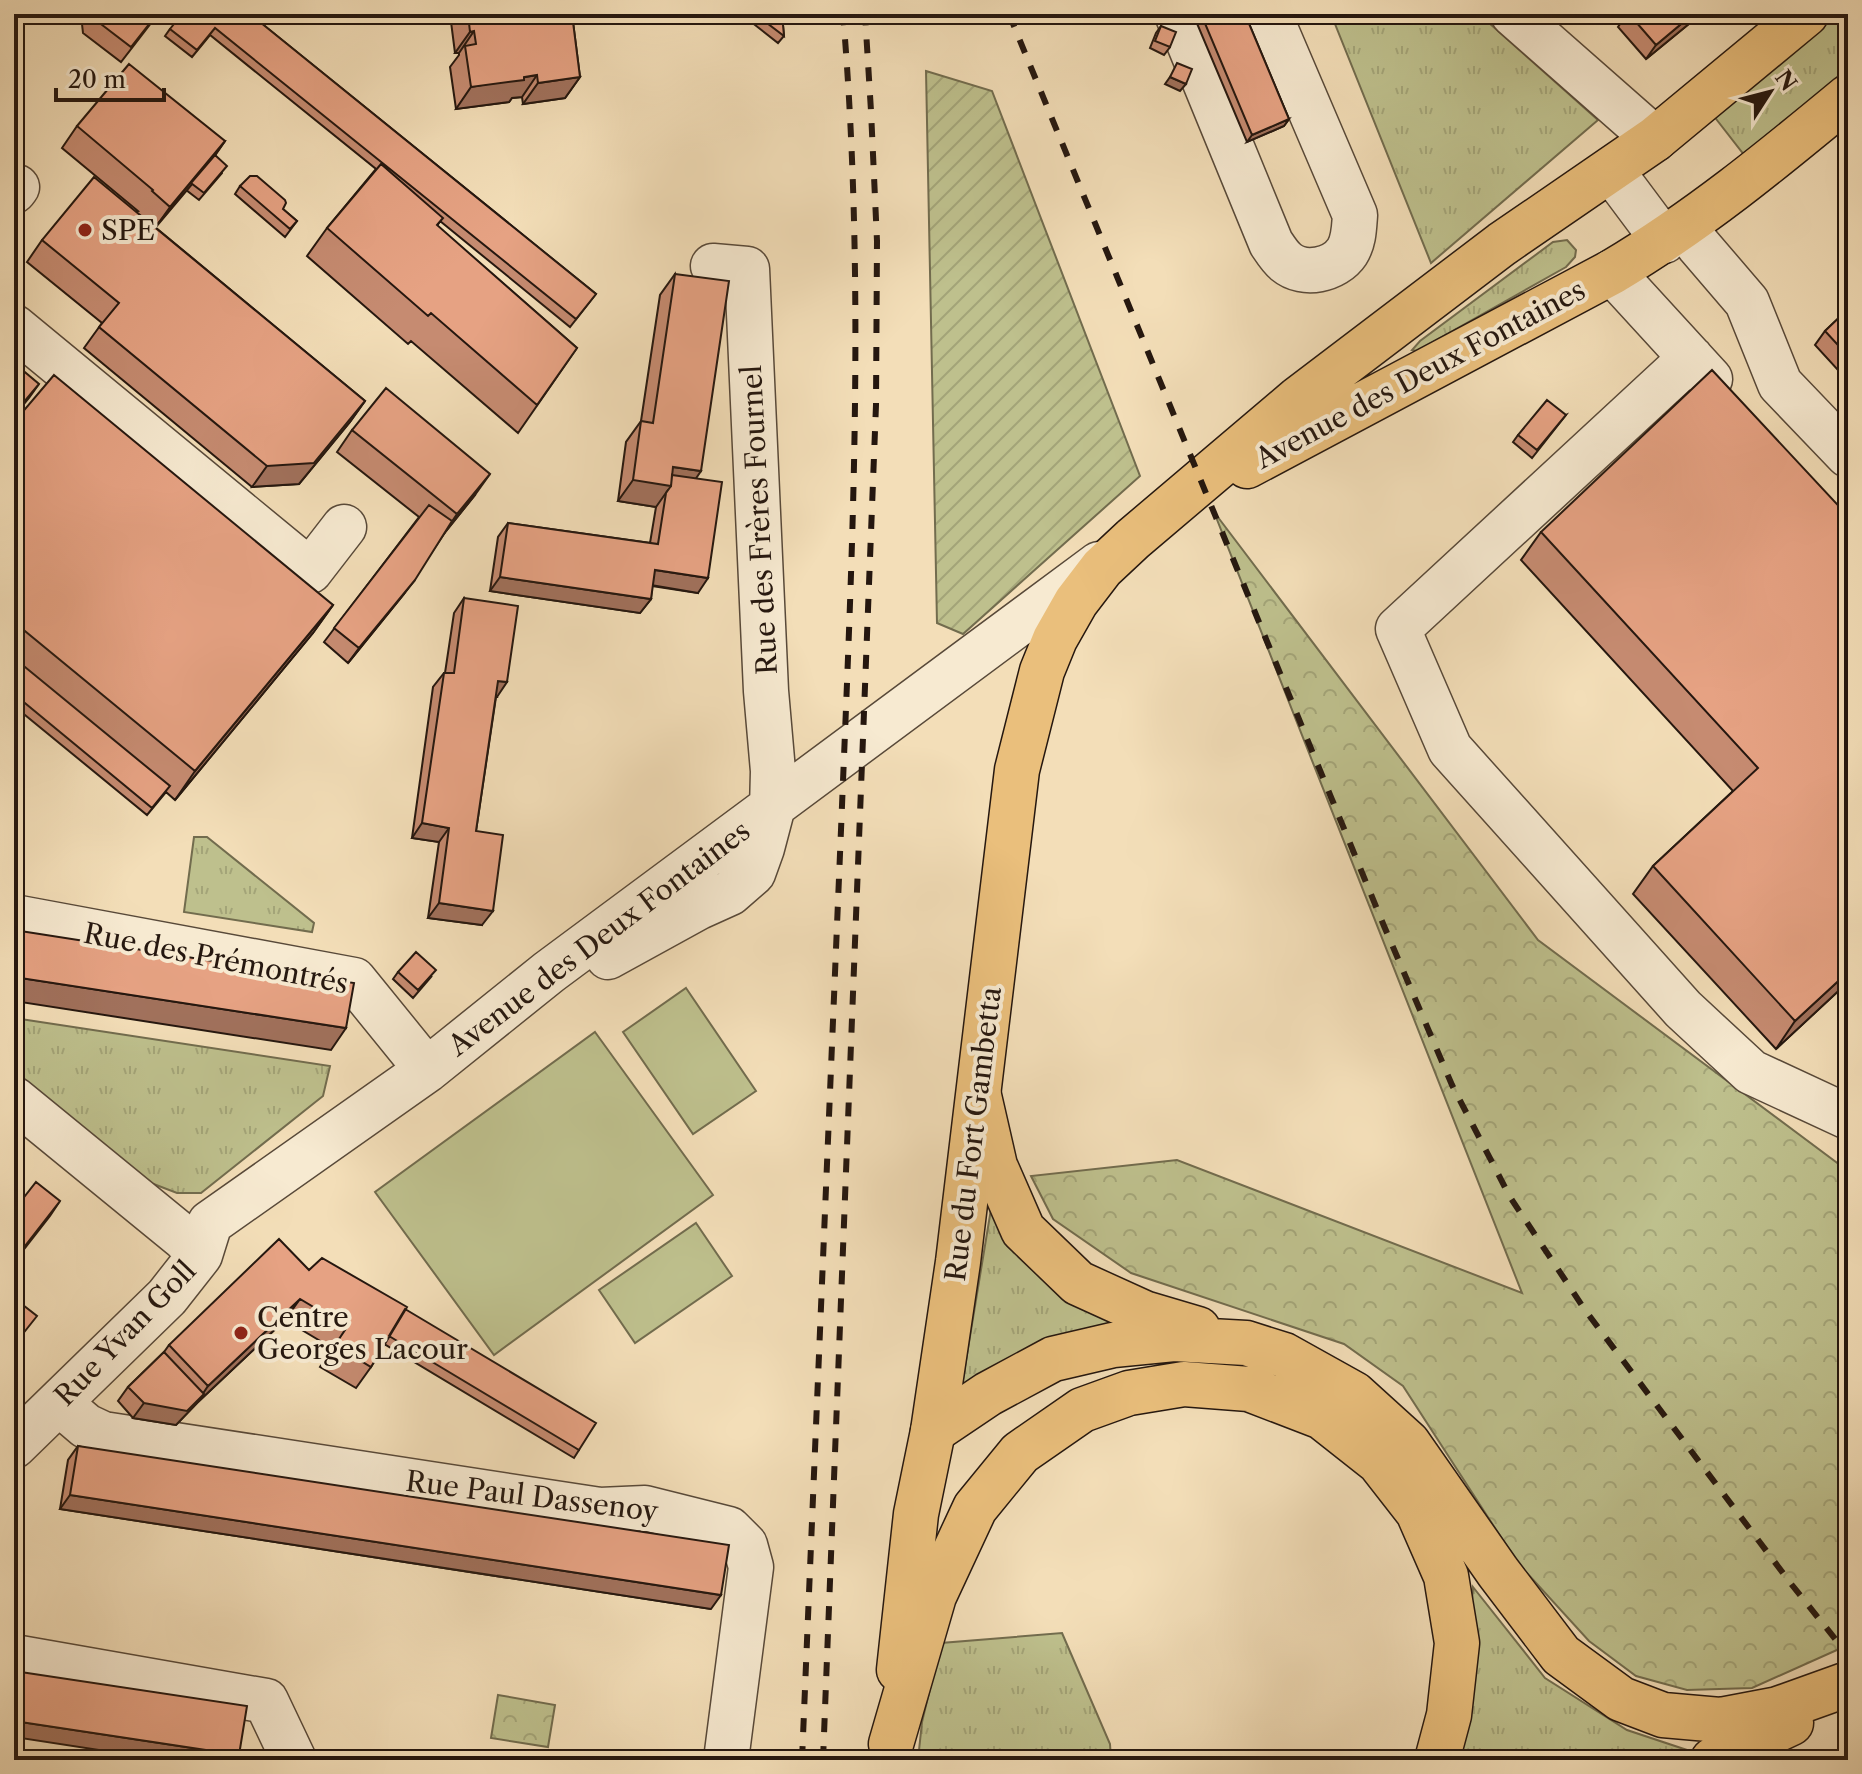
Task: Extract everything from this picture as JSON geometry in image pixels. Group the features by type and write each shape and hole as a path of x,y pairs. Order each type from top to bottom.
{"main road":[{"name":"Avenue des Deux Fontaines","path":"1133,539 1298,399 1502,244 1655,139 1806,14"},
{"name":"Avenue des Deux Fontaines","path":"1174,504 1612,272 1674,234 1750,178 1848,97"},
{"name":"Rue du Fort Gambetta","path":"890,1752 916,1514 933,1431 958,1262 1017,770 1042,671 1055,639 1076,602 1102,568 1133,539"},
{"path":"979,1096 995,1166 1023,1230 1078,1283 1144,1313 1284,1355 1354,1394 1408,1443 1498,1572 1561,1655 1621,1699 1663,1715 1720,1720 1778,1709 1848,1684"},
{"path":"933,1431 988,1394 1053,1359 1113,1345 1174,1339 1246,1343"},
{"path":"890,1752 934,1596 975,1508 1020,1453 1082,1410 1129,1393 1184,1384 1249,1389 1322,1417 1379,1462 1418,1512 1446,1576 1457,1643 1449,1715 1437,1760"},
{"path":"1713,1760 1848,1697"}],"street":[{"path":"1177,14 1271,243 1287,263 1308,272 1326,268 1346,254 1354,235 1355,215 1269,14"},
{"path":"1513,14 1655,139"},
{"path":"1611,170 1674,234 1699,246 1747,302 1780,384 1848,455"},
{"name":"Rue des Frères Fournel","path":"713,266 747,269 766,691 773,771 772,806"},
{"path":"1612,272 1740,411"},
{"path":"14,327 310,571 344,527"},
{"path":"1691,358 1398,629 1450,749 1683,1009 1751,1072 1848,1117"},
{"name":"Avenue des Deux Fontaines","path":"200,1255 210,1223 427,1070 549,972 1133,539"},
{"name":"Rue des Prémontrés","path":"14,917 354,980 427,1070"},
{"name":"Rue Yvan Goll","path":"14,1099 184,1238 200,1255 167,1297 14,1446"},
{"name":"Rue Paul Dassenoy","path":"59,1403 86,1426 103,1434 600,1510 645,1508 729,1529 745,1545 751,1567 726,1760"},
{"path":"14,1657 266,1701 294,1760"}],"green space":[{"path":"1331,14 1479,14 1598,120 1431,263"},
{"path":"1836,14 1848,14 1848,71 1745,156 1713,115"},
{"path":"926,71 992,91 1140,476 963,634 937,623"},
{"path":"1567,240 1576,250 1575,257 1566,267 1417,351 1412,350 1553,242"},
{"path":"1214,512 1538,940 1848,1171 1848,1645 1752,1688 1687,1690 1636,1676 1589,1641 1517,1562 1403,1386 1344,1344 1131,1273 1053,1219 1031,1176 1177,1160 1522,1293"},
{"path":"194,837 207,837 314,923 312,932 184,912"},
{"path":"686,988 756,1091 693,1134 623,1032"},
{"path":"14,1018 330,1066 323,1096 201,1193 177,1193 151,1183 14,1073"},
{"path":"595,1032 713,1195 494,1355 375,1192"},
{"path":"991,1209 1036,1273 1128,1326 961,1391"},
{"path":"696,1223 732,1276 635,1343 599,1290"},
{"path":"1473,1587 1545,1678 1627,1730 1687,1750 1666,1760 1456,1760 1461,1750"},
{"path":"1062,1633 1110,1744 1111,1760 918,1760 922,1722 941,1643"},
{"path":"498,1695 555,1705 548,1747 491,1738"}],"building":[{"path":"92,14 157,14 131,47 93,18"},
{"path":"182,14 250,14 596,294 576,319 215,28 197,50 170,29"},
{"path":"468,14 572,14 580,77 538,83 537,75 524,77 524,80 471,87 465,46 476,44 474,31 470,32"},
{"path":"755,14 782,14 784,36"},
{"path":"1201,14 1245,14 1289,119 1252,135"},
{"path":"1629,14 1693,14 1656,45"},
{"path":"1161,26 1176,32 1170,47 1155,41"},
{"path":"1177,63 1192,69 1186,84 1170,77"},
{"path":"129,64 225,141 170,207 77,126"},
{"path":"215,155 227,166 204,193 191,183"},
{"path":"381,164 443,218 437,225 577,348 537,405 327,228"},
{"path":"250,176 257,176 285,200 283,209 297,221 290,229 240,186"},
{"path":"94,177 365,401 314,463 267,466 99,327 119,303 42,240"},
{"path":"675,274 729,281 701,471 673,467 671,486 633,480 641,421 653,423"},
{"path":"1848,309 1848,356 1825,331"},
{"path":"14,363 39,384 14,414"},
{"path":"1712,370 1848,516 1848,972 1795,1021 1653,866 1758,768 1541,532"},
{"path":"54,375 333,605 195,771 14,622 14,422"},
{"path":"386,388 490,474 457,514 352,430"},
{"path":"1547,400 1566,415 1537,450 1518,435"},
{"path":"672,475 722,482 708,578 655,570 651,599 500,577 508,523 658,544"},
{"path":"429,505 452,521 415,580 359,648 334,628"},
{"path":"464,598 518,606 507,682 498,681 476,831 503,835 493,911 439,903 449,828 422,823 444,673 454,673"},
{"path":"14,658 170,786 152,808 14,694"},
{"path":"14,930 354,983 346,1028 14,977"},
{"path":"416,952 436,970 418,990 398,972"},
{"path":"36,1182 60,1201 14,1260 14,1210"},
{"path":"279,1239 309,1270 322,1258 407,1307 371,1367 335,1345 347,1327 300,1299 208,1386 169,1345"},
{"path":"14,1298 37,1316 14,1345"},
{"path":"405,1309 596,1423 579,1450 389,1336"},
{"path":"164,1352 204,1394 187,1411 144,1403 128,1387"},
{"path":"78,1446 729,1545 721,1595 70,1495"},
{"path":"14,1671 247,1706 239,1755 14,1721"}],"railway":[{"path":"802,1760 853,524 854,218 843,14"},
{"path":"823,1760 876,405 877,241 865,14"},
{"path":"1009,14 1452,1085 1510,1197 1585,1310 1848,1655"}],"place":[{"name":"SPE","path":"85,230"},
{"name":"Centre Georges Lacour","path":"241,1333"}]}
